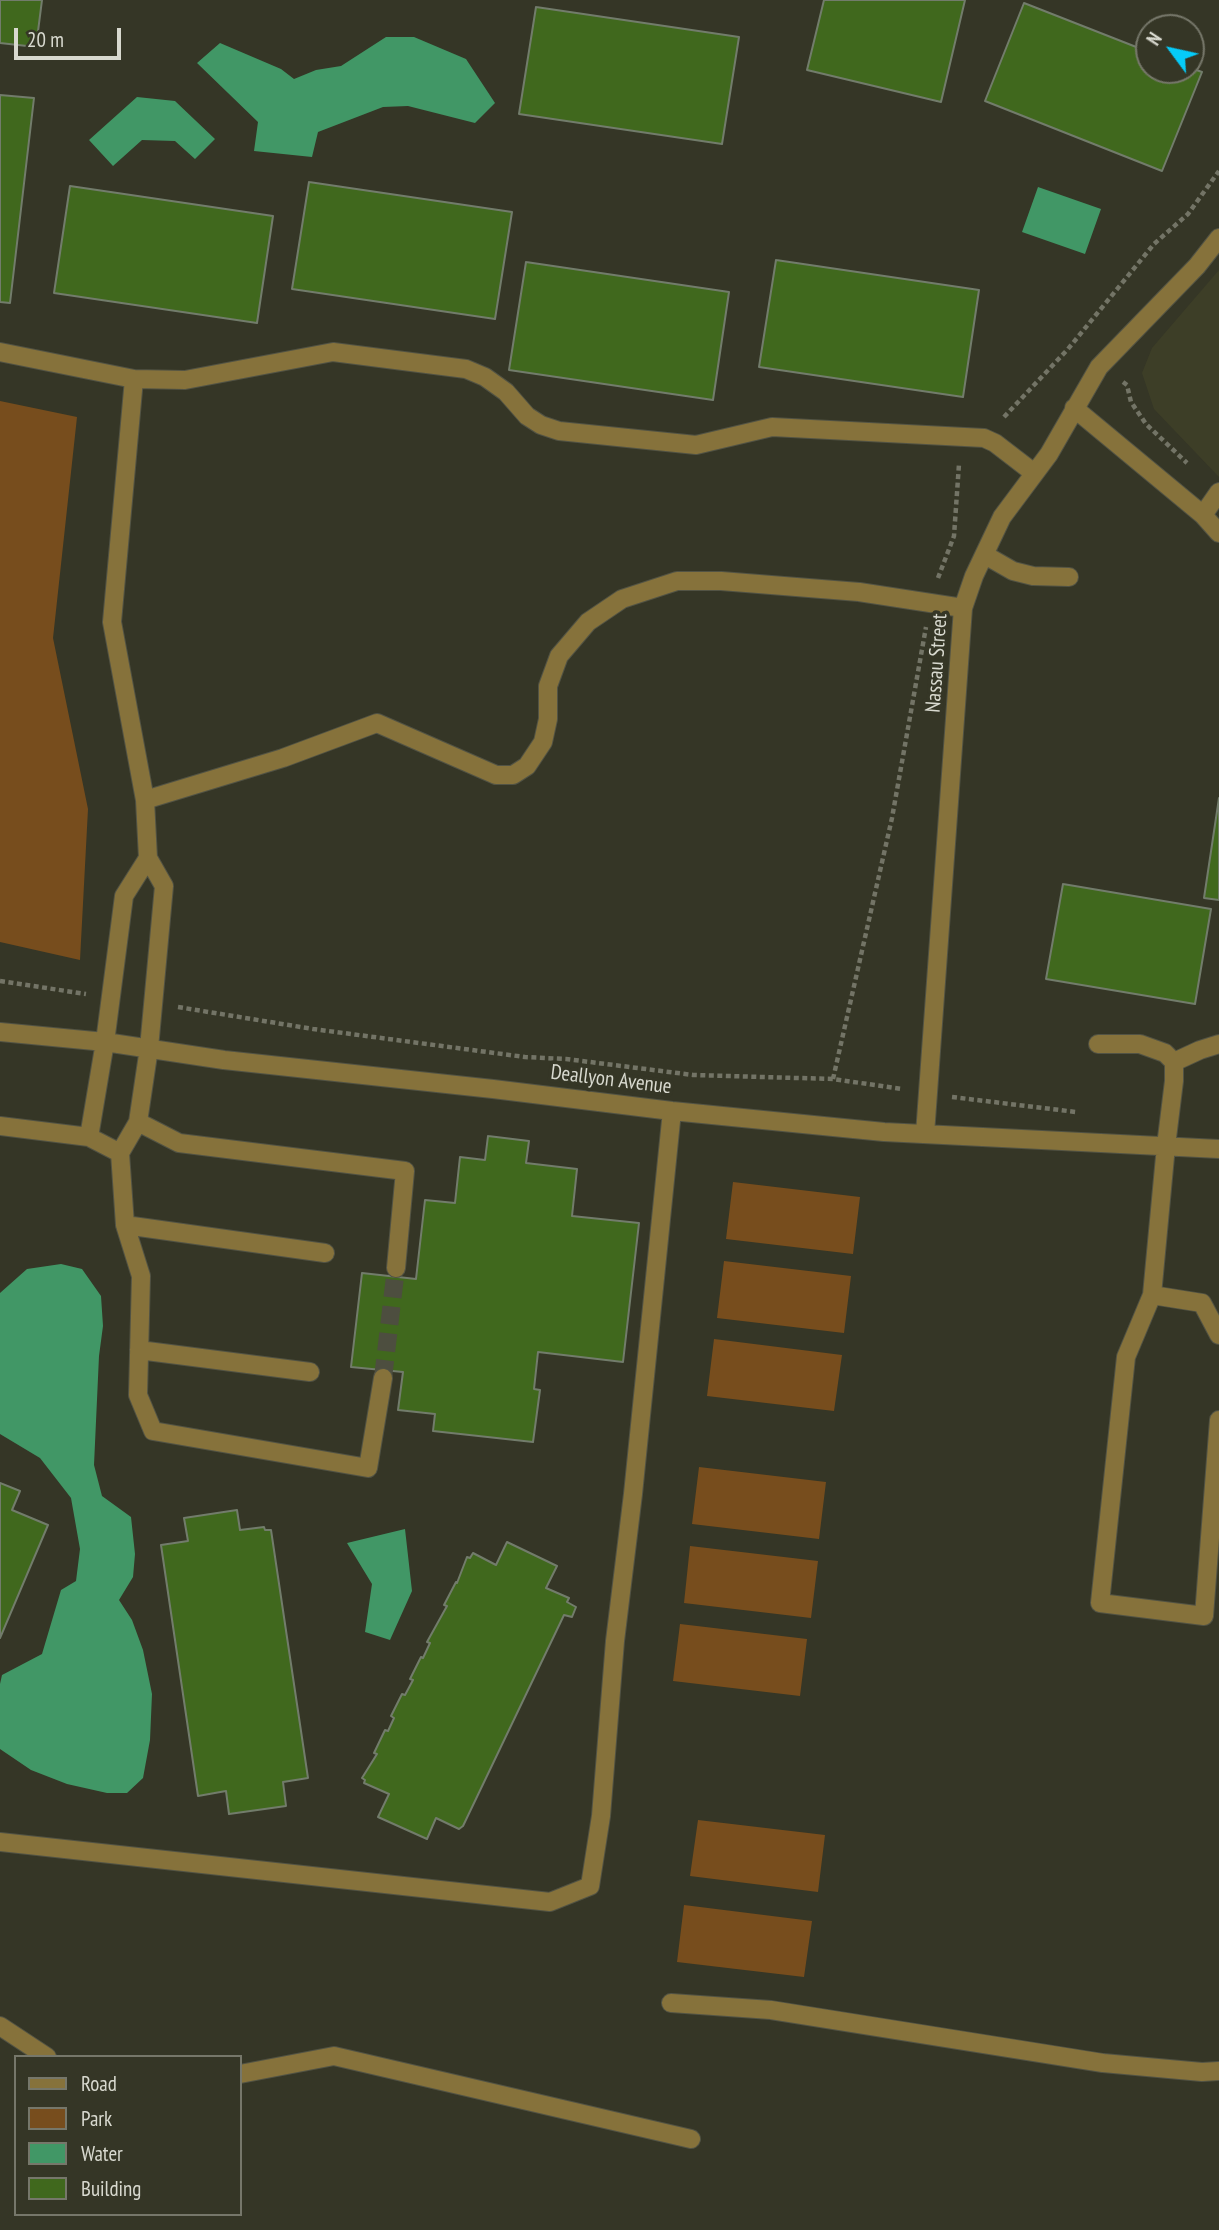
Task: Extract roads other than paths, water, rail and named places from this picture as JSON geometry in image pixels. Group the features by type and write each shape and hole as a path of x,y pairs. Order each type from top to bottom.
{"street":[{"name":"Nassau Street","path":"925,1134 963,608 974,576 1002,517 1049,454 1099,367 1197,266 1219,238"},
{"path":"0,352 134,379 185,380 333,352 466,369 485,377 506,392 527,416 541,425 559,431 696,445 772,427 984,438 995,443 1034,473"},
{"path":"134,379 111,622 145,800 148,858 164,886 149,1048 138,1122 120,1153 125,1225 141,1276 138,1395 153,1431 368,1468 383,1378"},
{"path":"1074,408 1203,515 1219,533"},
{"path":"1203,515 1217,495"},
{"path":"985,555 1023,574 1069,578"},
{"path":"145,800 283,758 377,723 496,775 513,775 527,766 543,742 548,719 548,686 559,656 588,622 622,599 677,581 721,581 859,592 963,608"},
{"path":"89,1138 124,896 148,858"},
{"name":"Deallyon Avenue","path":"0,1032 105,1042 224,1060 672,1111 884,1132 1219,1149"},
{"path":"1098,1044 1140,1044 1165,1053 1174,1062 1152,1295 1126,1357 1100,1603 1204,1616 1219,1420"},
{"path":"1174,1062 1219,1044"},
{"path":"0,1842 550,1902 590,1886 601,1816 615,1641 633,1494 672,1111"},
{"path":"138,1122 179,1143 405,1171 396,1268"},
{"path":"0,1126 89,1138 120,1153"},
{"path":"125,1225 326,1253"},
{"path":"1152,1295 1202,1303 1219,1335"},
{"path":"139,1350 310,1372"},
{"path":"671,2003 771,2010 1103,2063 1202,2072 1219,2071"},
{"path":"0,2026 44,2055"},
{"path":"242,2074 334,2056 691,2139"}],"water":[{"path":"386,37 414,37 466,59 495,103 475,123 408,106 383,107 318,132 312,157 254,151 258,122 197,63 220,43 281,69 294,79 316,70 341,66"},
{"path":"137,97 175,101 215,139 195,159 175,141 142,140 113,166 89,140"},
{"path":"1038,187 1101,209 1085,254 1022,232"},
{"path":"61,1264 82,1269 101,1296 103,1326 94,1465 102,1496 131,1517 135,1554 133,1577 119,1600 132,1620 143,1650 152,1694 150,1740 143,1778 127,1793 107,1793 67,1784 31,1770 0,1749 2,1675 42,1654 61,1590 76,1581 80,1549 71,1498 40,1458 0,1434 0,1293 27,1269"},
{"path":"405,1529 412,1591 390,1640 365,1632 372,1584 347,1543"}],"tunnel":[{"path":"383,1378 396,1268"}]}
